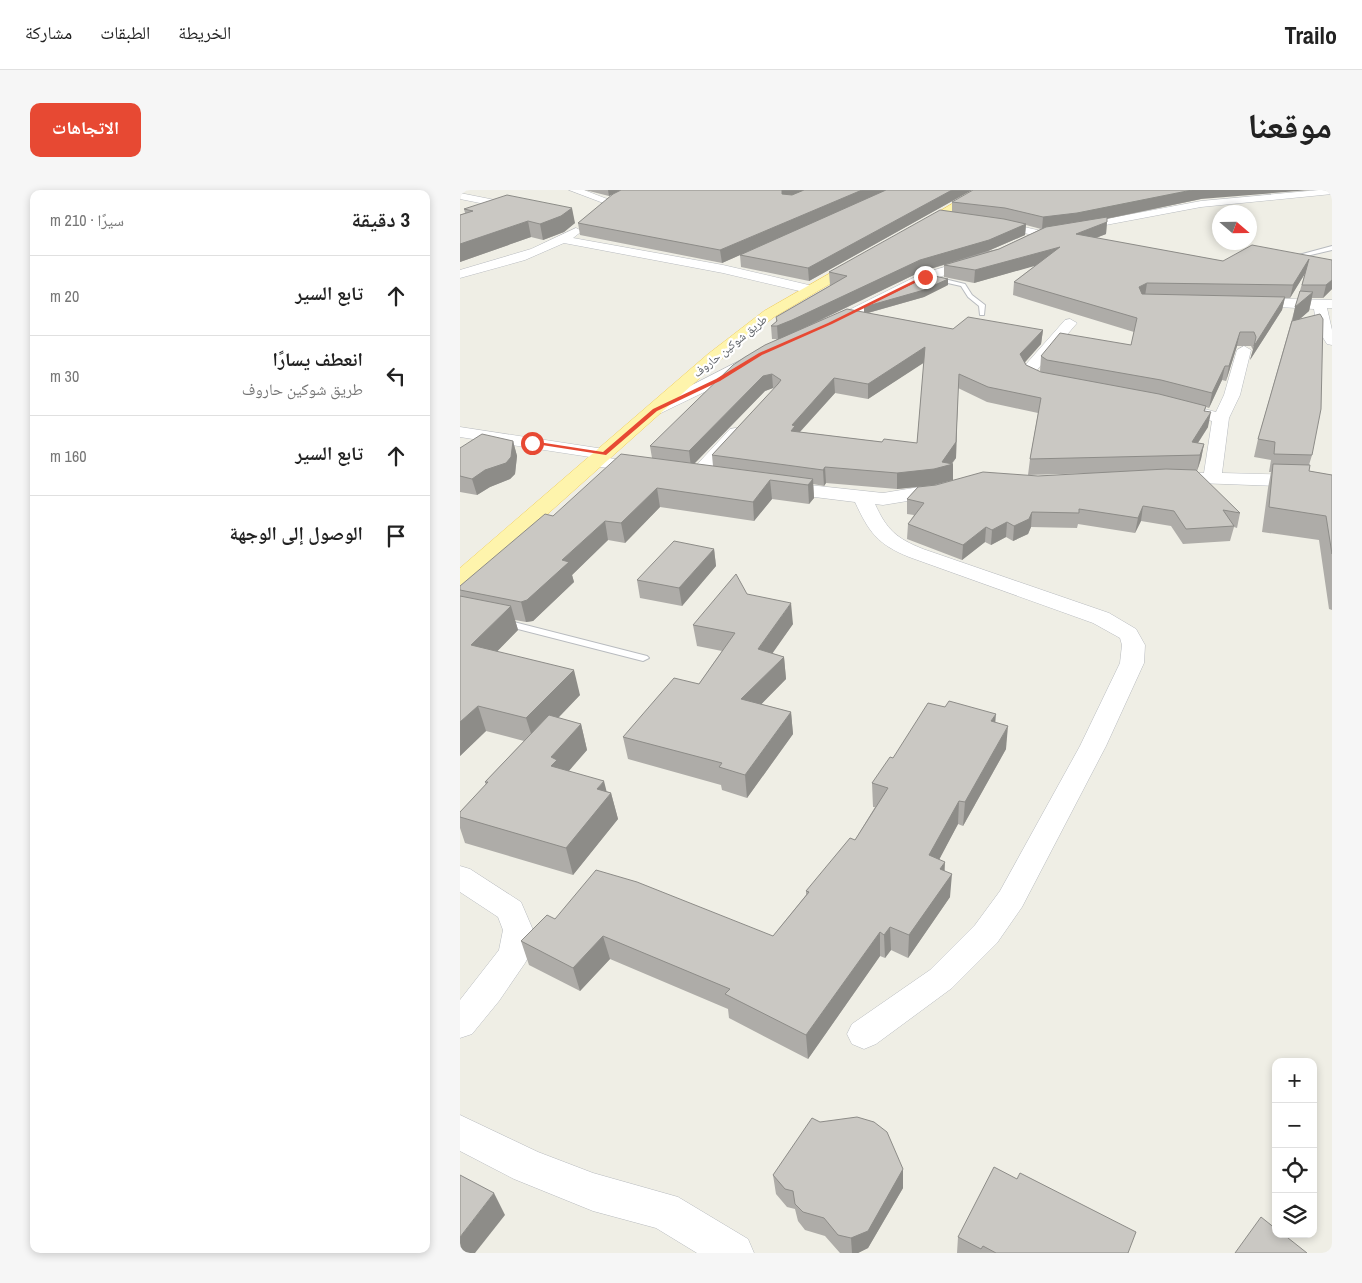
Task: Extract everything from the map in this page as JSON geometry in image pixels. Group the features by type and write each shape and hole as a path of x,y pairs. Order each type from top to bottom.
{"main road":[{"path":"898,240 983,190"},
{"name":"طريق شوكين حاروف","path":"460,580 714,357 769,314 808,289 880,249"}],"street":[{"path":"574,190 611,203"},
{"path":"1018,245 1042,234 1076,230 1201,204 1332,191"},
{"path":"460,196 531,210"},
{"path":"940,216 959,218"},
{"path":"977,221 1042,234"},
{"path":"460,274 564,240 583,226"},
{"path":"564,240 723,269 808,289"},
{"path":"815,331 925,277 994,256"},
{"path":"468,258 494,264"},
{"path":"723,269 740,261"},
{"path":"1240,302 1326,305 1324,328 1332,341"},
{"path":"1068,385 1040,380 1028,371 1070,324"},
{"path":"1212,478 1221,418 1232,395 1244,350"},
{"path":"655,410 718,380 760,354"},
{"path":"1158,402 1221,418"},
{"path":"696,476 746,422"},
{"path":"460,432 659,471"},
{"path":"677,474 715,479"},
{"path":"1153,477 1312,483 1332,482"},
{"path":"763,486 863,499 910,496 935,492 959,484"},
{"path":"863,499 878,531 887,540 916,553 1101,618 1120,627 1132,637 1135,648 1132,663 1093,746 1011,899 986,934 941,979 864,1034"},
{"path":"460,877 510,910 518,930 514,954 488,991 460,1024"},
{"path":"460,1132 527,1166 593,1192 664,1211 734,1253"}],"lane":[{"path":"1298,256 1332,248"},
{"path":"925,277 963,285 970,296 982,305 982,314"},
{"path":"489,620 537,629 643,658"}],"building":[{"path":"621,190 782,190 782,194 792,195 804,190 862,190 720,250 578,223 613,194"},
{"path":"886,190 952,190 808,268 740,255"},
{"path":"973,190 1192,190 1077,213 1043,217 1005,208 952,202"},
{"path":"507,195 572,208 561,216 540,224 528,221 460,244 460,215 473,211 464,209"},
{"path":"940,210 1026,224 989,240 920,260 792,320 777,326 771,326 777,321 776,317 847,276 829,272"},
{"path":"1107,217 1107,222 1076,234 1223,261 1243,250 1257,250 1257,246 1332,260 1332,280 1326,285 1302,285 1309,259 1293,285 1147,283 1139,287 1142,294 1285,297 1254,346 1256,337 1254,332 1240,332 1229,366 1225,366 1212,393 1161,380 1047,360 1041,356 1060,333 1131,345 1137,318 1014,282 1060,247 975,270 944,265 999,249 1046,227"},
{"path":"930,275 948,279 924,290 864,307"},
{"path":"1300,291 1313,292 1295,307"},
{"path":"847,309 953,329 968,317 1043,330 1020,354 1026,365 1041,372 1159,394 1206,406 1204,411 1211,412 1192,442 1204,444 1200,455 1030,459 1041,398 988,387 959,374 956,442 942,462 953,464 934,469 897,473 825,467 823,470 712,455 781,380 772,374 763,376 689,451 650,446 733,365 765,345","holes":["925,347 917,443 884,439 882,442 791,431 795,426 792,425 834,378 868,384"]},
{"path":"1320,314 1323,319 1321,409 1312,455 1274,454 1275,442 1258,439 1292,321"},
{"path":"482,434 513,441 511,457 506,463 485,470 472,479 460,476 460,448"},
{"path":"621,454 813,479 808,485 770,480 753,502 657,488 621,523 605,521 562,560 569,562 527,600 521,602 460,590 460,586 545,514 553,516"},
{"path":"1273,464 1310,465 1309,471 1332,475 1332,554 1326,516 1269,507"},
{"path":"1166,469 1196,470 1240,513 1223,510 1234,526 1186,529 1174,511 1143,506 1138,518 1079,509 1079,513 1032,512 1029,519 1014,526 1007,522 992,530 986,527 963,545 908,524 924,503 907,499 918,487 936,485 983,472 1038,476"},
{"path":"674,541 714,549 679,588 637,580"},
{"path":"736,574 747,594 791,603 758,649 784,657 741,699 791,712 745,775 719,767 722,763 623,737 674,678 699,684 735,633 693,625"},
{"path":"460,596 511,606 471,645 574,670 526,718 478,706 460,722"},
{"path":"949,701 996,714 991,721 1008,726 965,802 959,801 929,855 945,862 940,869 952,874 909,935 890,927 884,935 880,932 806,1035 725,994 730,989 603,936 573,968 521,941 547,915 555,919 596,870 637,882 773,936 809,892 806,891 850,838 855,840 888,788 872,783 890,757 893,758 928,703 945,707"},
{"path":"549,715 581,724 551,757 557,760 551,766 604,781 597,789 611,793 566,848 460,817 460,812 488,782 485,782"},
{"path":"857,1117 874,1122 887,1132 903,1169 868,1231 851,1238 838,1235 824,1218 803,1212 795,1204 793,1191 785,1189 773,1175 812,1118 820,1122"},
{"path":"994,1167 1017,1179 1020,1173 1136,1232 1128,1253 996,1253 983,1246 981,1249 958,1237"},
{"path":"460,1175 494,1193 460,1237"},
{"path":"1261,1217 1272,1226 1272,1238 1288,1238 1307,1253 1235,1253"}],"route":[{"path":"532,443 604,454 655,410 718,380 760,354 830,324 881,297 925,277"}]}
